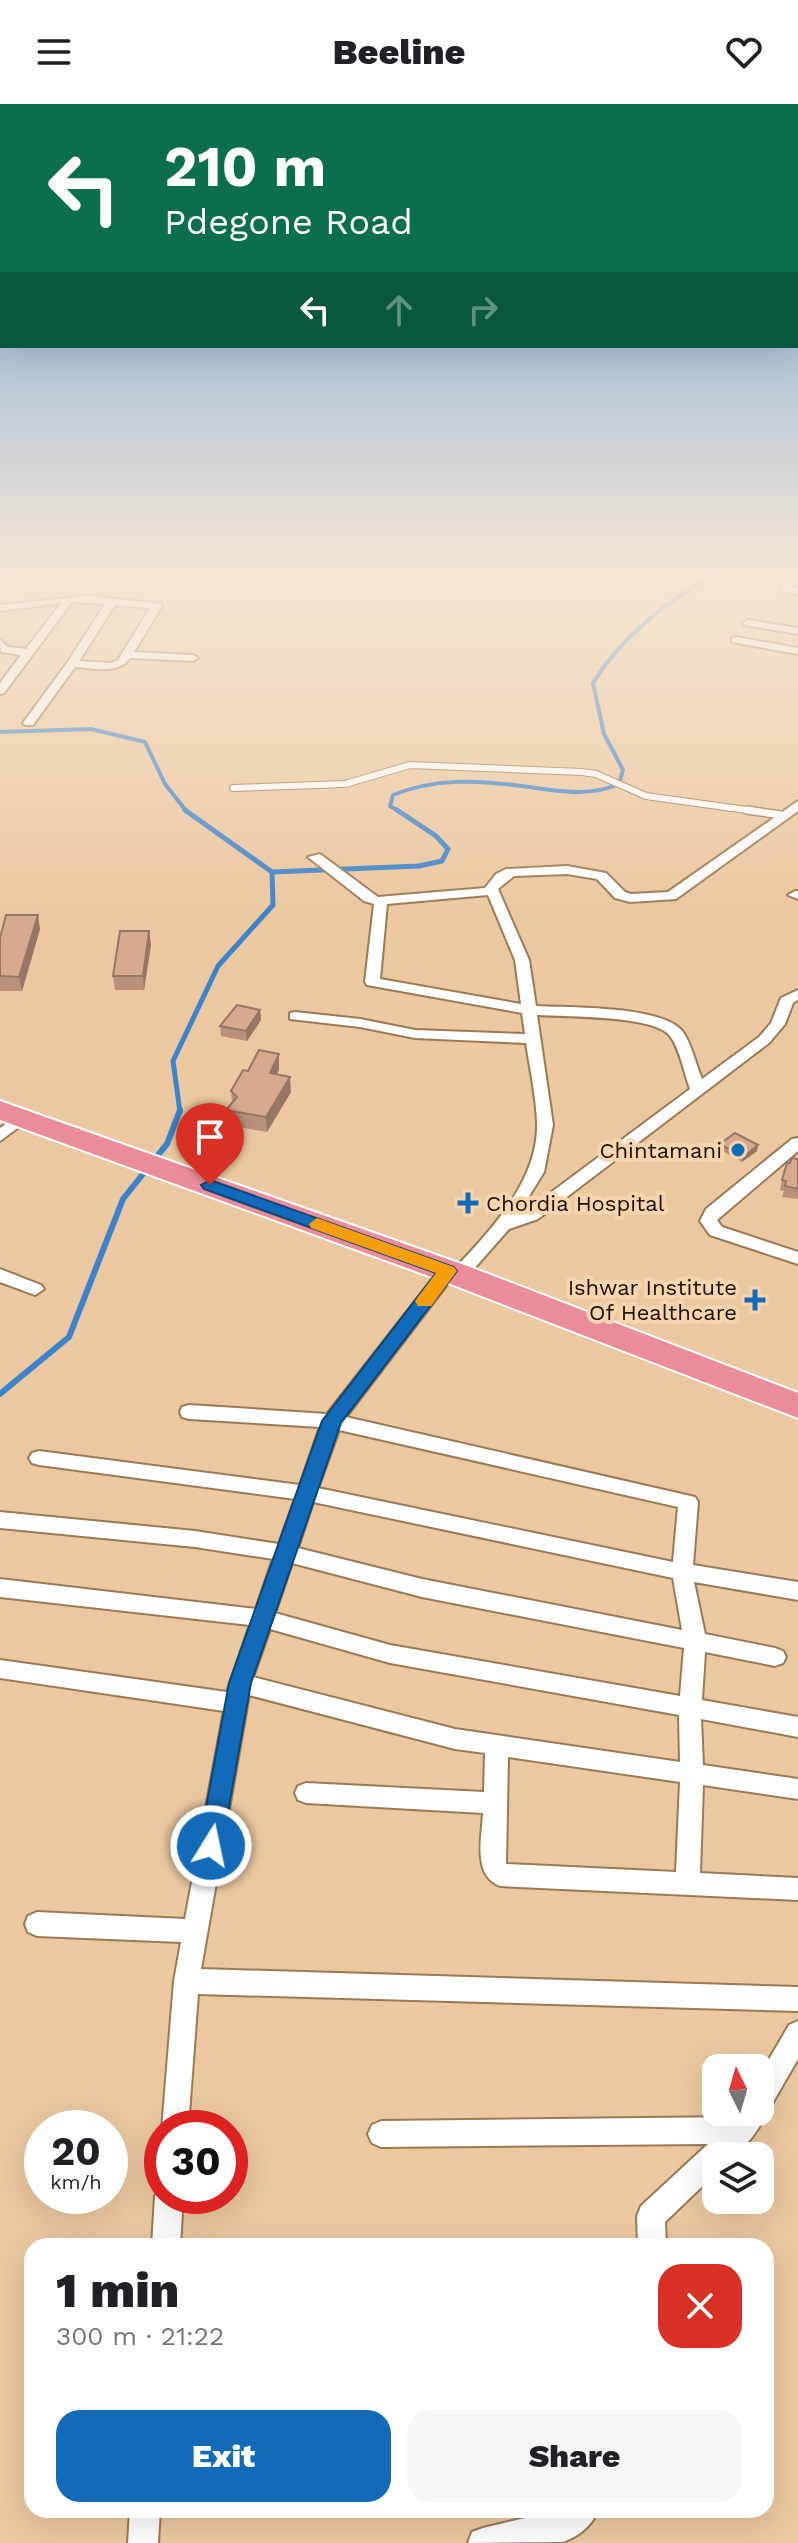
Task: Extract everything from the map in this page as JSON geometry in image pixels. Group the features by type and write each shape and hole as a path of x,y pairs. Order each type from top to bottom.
{"highway":[{"path":"7,1121 124,1155 210,1185 453,1273 798,1406"}],"street":[{"path":"29,723 56,686"},
{"path":"490,890 501,877 511,872 567,870 601,876 620,895 630,898 671,896 798,805"},
{"path":"176,2110 186,1981 238,1693 332,1421 453,1273 502,1225 536,1172 545,1125 522,960 494,892 381,901 369,898 320,861"},
{"path":"381,901 370,978 372,982 531,1010 642,1018 665,1024 677,1034 698,1090"},
{"path":"502,1225 532,1215 774,1032 786,1001 798,994"},
{"path":"295,1016 360,1023 406,1033 532,1039"},
{"path":"798,1143 712,1213 708,1221 716,1231 798,1258"},
{"path":"0,1275 35,1289"},
{"path":"189,1412 332,1421 688,1502 682,1572 693,1641 688,1883"},
{"path":"39,1458 306,1493 682,1572 798,1591"},
{"path":"0,1520 195,1539 286,1553 422,1588 775,1657"},
{"path":"0,1588 262,1618 390,1654 798,1727"},
{"path":"0,1669 238,1693 455,1739 798,1789"},
{"path":"497,1745 493,1865 500,1875 798,1889"},
{"path":"306,1793 496,1803"},
{"path":"37,1924 195,1931"},
{"path":"186,1981 798,1999"},
{"path":"774,2076 798,2034"},
{"path":"381,2134 702,2123"},
{"path":"652,2238 651,2216 743,2126"},
{"path":"166,2238 168,2214"},
{"path":"143,2543 145,2518"},
{"path":"483,2543 563,2527 574,2518"}],"lane":[{"path":"233,788 345,784 410,765 582,772 608,779 639,793 781,815"}],"building":[{"path":"6,915 38,915 19,977 0,976 0,938"},
{"path":"120,931 149,931 143,976 113,976"},
{"path":"237,1005 260,1010 246,1031 220,1026"},
{"path":"259,1050 279,1054 270,1073 290,1077 266,1117 226,1110 237,1097 231,1091 243,1070 248,1071"},
{"path":"735,1133 758,1145 743,1157 720,1144"},
{"path":"792,1158 798,1159 798,1189 785,1186 786,1181 782,1180 787,1163"}],"waterway":[{"path":"400,812 390,806 393,795 440,783 488,782 583,792 619,784 623,770 604,734 594,686"},
{"path":"0,732 91,729 145,742 165,784 186,811"},
{"path":"186,811 272,872"},
{"path":"272,872 419,866 442,861 448,849 436,836 400,812"},
{"path":"180,1111 173,1061 218,966 273,905 272,872"},
{"path":"154,1160 167,1144 180,1111"},
{"path":"0,1394 69,1337 123,1199 147,1169"}],"slow traffic":[{"path":"317,1224 448,1271 424,1301"}],"place":[{"name":"Chintamani","path":"738,1150"},
{"name":"Chordia Hospital","path":"468,1203"},
{"name":"Ishwar Institute Of Healthcare","path":"755,1300"}],"route":[{"path":"210,1185 448,1271 332,1421 240,1683 211,1846"}]}
